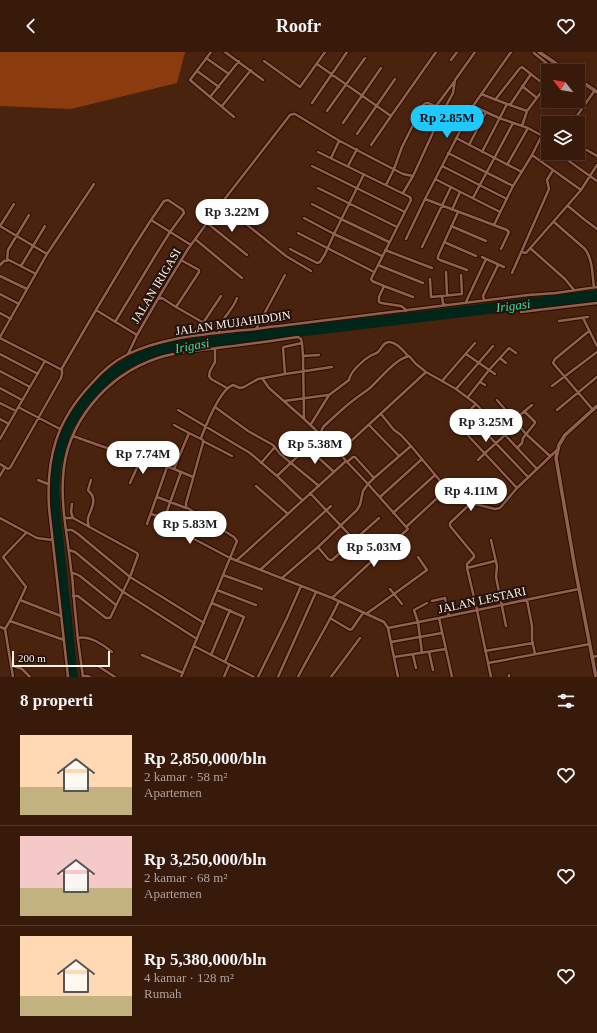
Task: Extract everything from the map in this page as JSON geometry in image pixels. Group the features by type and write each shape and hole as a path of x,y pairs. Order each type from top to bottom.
{"main road":[{"path":"539,52 557,64"},
{"path":"585,84 596,91"},
{"path":"596,677 556,458 557,450 565,435 597,406"}],"street":[{"path":"211,52 190,80 234,117"},
{"path":"225,52 264,80"},
{"path":"264,61 300,87 325,52"},
{"path":"312,103 347,52"},
{"path":"371,145 436,52"},
{"path":"451,60 457,52"},
{"path":"436,106 475,52"},
{"path":"406,239 473,106 511,52"},
{"path":"534,52 548,64"},
{"path":"206,58 229,74"},
{"path":"327,111 365,58"},
{"path":"210,97 239,61"},
{"path":"316,64 391,116"},
{"path":"495,100 522,67 541,81"},
{"path":"343,123 381,68"},
{"path":"222,106 251,70"},
{"path":"197,71 218,87"},
{"path":"482,152 499,118 531,74"},
{"path":"357,134 395,79"},
{"path":"403,193 413,176 453,93 454,80"},
{"path":"522,86 537,98"},
{"path":"577,116 596,91"},
{"path":"522,126 527,111 541,93"},
{"path":"480,94 527,111"},
{"path":"386,185 402,147 423,105 428,103 444,110"},
{"path":"473,106 541,134"},
{"path":"469,145 486,112"},
{"name":"JALAN IRIGASI","path":"128,354 137,335 195,239 291,114 295,114 339,140"},
{"path":"473,198 513,123"},
{"path":"507,165 528,128"},
{"path":"494,225 541,137"},
{"path":"456,138 522,172"},
{"path":"331,158 339,140 403,174 413,176"},
{"path":"585,148 597,156"},
{"path":"348,166 357,149"},
{"path":"318,152 411,198 371,279 372,281 413,297"},
{"path":"448,153 514,186"},
{"path":"532,156 581,190"},
{"path":"567,160 597,181"},
{"path":"521,252 526,254 568,206 581,190 597,165"},
{"path":"312,166 405,212"},
{"path":"442,166 507,199"},
{"path":"512,273 549,189 547,180 553,170"},
{"path":"290,249 318,263 322,260 364,174"},
{"path":"436,179 500,212"},
{"path":"62,370 0,338 1,333 11,319 47,254 94,184"},
{"path":"422,247 451,187"},
{"path":"318,188 397,227"},
{"path":"452,210 460,192"},
{"path":"425,199 506,229 509,232 501,249"},
{"path":"0,464 8,469 10,468 61,378 62,368 151,220 165,200 167,200 182,209 184,214 170,232 115,322"},
{"path":"14,204 0,226 47,254"},
{"path":"312,204 341,220 389,242"},
{"path":"220,205 286,256 311,271"},
{"path":"568,206 597,228"},
{"path":"458,212 438,259 467,270"},
{"path":"7,261 8,250 29,215"},
{"path":"304,218 334,234 382,256"},
{"path":"151,220 191,245"},
{"path":"554,222 585,249 591,261 595,287"},
{"path":"207,223 247,255"},
{"path":"21,266 45,226"},
{"path":"451,226 486,241"},
{"path":"298,233 374,272"},
{"path":"195,239 242,278"},
{"path":"444,242 476,256"},
{"path":"530,248 565,279 575,290"},
{"path":"385,250 432,268"},
{"path":"482,258 504,267"},
{"path":"465,303 486,259"},
{"path":"0,265 2,262 9,260 36,274"},
{"path":"176,307 200,271 182,260"},
{"path":"378,265 423,283"},
{"path":"484,300 483,296 498,265"},
{"path":"446,272 447,295"},
{"path":"256,329 286,275"},
{"path":"430,279 431,297 462,294 461,275"},
{"path":"0,276 27,290"},
{"path":"384,286 379,297 379,302 401,306 406,311"},
{"name":"JALAN MUJAHIDDIN","path":"68,677 49,508 48,484 51,457 60,428 74,404 82,393 115,361 128,354 158,343 186,336 256,329 269,326 406,311 595,287"},
{"path":"0,294 19,304"},
{"path":"203,323 221,296"},
{"path":"442,296 443,304 446,305"},
{"path":"158,299 162,298 211,327 214,333"},
{"path":"219,333 220,325 233,308 237,298"},
{"path":"521,312 597,303"},
{"path":"96,310 137,335"},
{"path":"0,313 11,319"},
{"path":"559,321 588,317"},
{"path":"583,318 597,346"},
{"path":"589,332 554,360 553,364 593,410"},
{"path":"90,677 83,677 65,518 63,476 67,452 73,436 80,421 95,400 114,381 125,373 169,354 298,338 301,339 303,356 304,418"},
{"path":"311,424 329,395 349,380 351,373 365,360 378,352 386,343 390,342 401,348 426,372 468,397 537,469"},
{"path":"285,374 283,347 302,343"},
{"path":"442,382 475,343"},
{"path":"456,389 493,346"},
{"path":"468,397 489,370 509,348 516,353"},
{"path":"215,349 215,362 209,376 227,388"},
{"path":"552,386 597,352"},
{"path":"0,354 38,374"},
{"path":"303,356 319,354"},
{"path":"466,354 495,374"},
{"path":"277,476 308,448 321,434 322,429 327,423 354,399 369,389 380,377 402,358 409,356"},
{"path":"500,358 506,363"},
{"path":"0,438 45,362"},
{"path":"186,508 185,506 203,443 202,439 205,427 227,388 233,385 240,388 244,387 257,379 262,378 332,367"},
{"path":"0,371 30,387"},
{"path":"339,452 426,372"},
{"path":"557,410 597,377"},
{"path":"262,378 269,388 311,424 339,452 406,527"},
{"path":"480,382 485,385"},
{"path":"0,388 22,400"},
{"path":"284,401 329,395"},
{"path":"497,400 526,434 550,456"},
{"path":"0,404 16,411"},
{"path":"476,404 460,419 459,425 517,488"},
{"path":"514,420 532,405"},
{"path":"18,407 60,428"},
{"path":"215,407 248,431 275,447 280,454 319,486"},
{"path":"178,410 249,452 302,500"},
{"path":"517,448 535,423 524,411"},
{"path":"467,413 528,477"},
{"path":"332,598 374,558 408,529 406,527 447,489 411,446 380,414"},
{"path":"0,420 9,424"},
{"path":"174,425 232,456"},
{"path":"369,425 399,456"},
{"path":"174,469 189,433"},
{"path":"478,460 505,435"},
{"path":"73,436 174,469 193,477"},
{"path":"282,578 318,547 358,508 362,494 368,484 411,446"},
{"path":"262,463 275,447"},
{"path":"308,448 334,472"},
{"path":"491,677 467,568 467,564 474,557 474,555 450,526 450,523 471,503 495,509 500,508 517,488 557,450"},
{"path":"236,561 346,461 355,457 374,478"},
{"path":"130,483 141,459"},
{"path":"380,497 422,459"},
{"path":"0,476 5,467"},
{"path":"147,524 167,467"},
{"path":"181,472 162,526 164,528 179,531 236,561 332,598 384,622 388,628 398,677"},
{"path":"393,513 435,475"},
{"path":"38,480 48,484"},
{"path":"89,526 87,520 94,501 93,496 88,490 91,480"},
{"path":"256,486 288,514"},
{"path":"310,493 361,547"},
{"path":"157,497 186,508 235,538 237,543 181,677"},
{"path":"72,504 71,512 73,518"},
{"path":"260,570 331,506"},
{"path":"151,514 165,518"},
{"path":"0,518 37,538 52,540"},
{"path":"65,518 73,518 138,554 130,577 122,590 110,617 107,618 78,596 73,596"},
{"path":"318,547 328,559 332,560 380,518"},
{"path":"67,530 72,530 78,534 130,577 204,623"},
{"path":"13,677 5,629 26,587 1,557 26,533"},
{"path":"491,540 497,570 496,577 506,626"},
{"path":"69,550 74,552 122,590 197,639"},
{"path":"330,618 352,630 365,613 426,571 427,569 418,557"},
{"path":"467,568 495,561"},
{"path":"72,573 80,576 116,605"},
{"path":"223,575 262,590"},
{"path":"258,677 301,586"},
{"path":"390,589 402,604"},
{"name":"JALAN LESTARI","path":"388,628 579,589"},
{"path":"217,590 256,605"},
{"path":"278,677 316,592"},
{"path":"432,601 445,598 449,616"},
{"path":"20,600 61,616"},
{"path":"527,600 535,654"},
{"path":"298,677 339,601"},
{"path":"212,602 249,619"},
{"path":"422,653 418,622 413,610 427,603"},
{"path":"211,655 230,610"},
{"path":"225,662 244,617"},
{"path":"439,618 452,677"},
{"path":"10,621 64,640"},
{"path":"0,627 5,629"},
{"path":"391,642 442,633"},
{"path":"78,638 84,637 97,642 112,652"},
{"path":"331,677 360,638"},
{"path":"485,651 533,643"},
{"path":"488,663 590,644"},
{"path":"194,646 254,677"},
{"path":"394,657 446,649"},
{"path":"429,652 433,670"},
{"path":"142,655 183,673"},
{"path":"413,655 416,668"},
{"path":"592,657 597,656"},
{"path":"11,665 24,671 30,677"},
{"path":"224,677 229,665"},
{"path":"98,666 114,677"}],"shaded area":[{"path":"0,52 185,52 177,83 71,109 0,106"}],"water":[{"name":"Irigasi","path":"597,290 597,301 174,352 152,358 133,366 116,377 101,390 87,406 72,430 61,466 59,489 61,517 78,677 68,677 50,508 50,468 54,449 61,430 70,413 94,382 109,370 125,359 143,350 156,345 178,340"}]}
